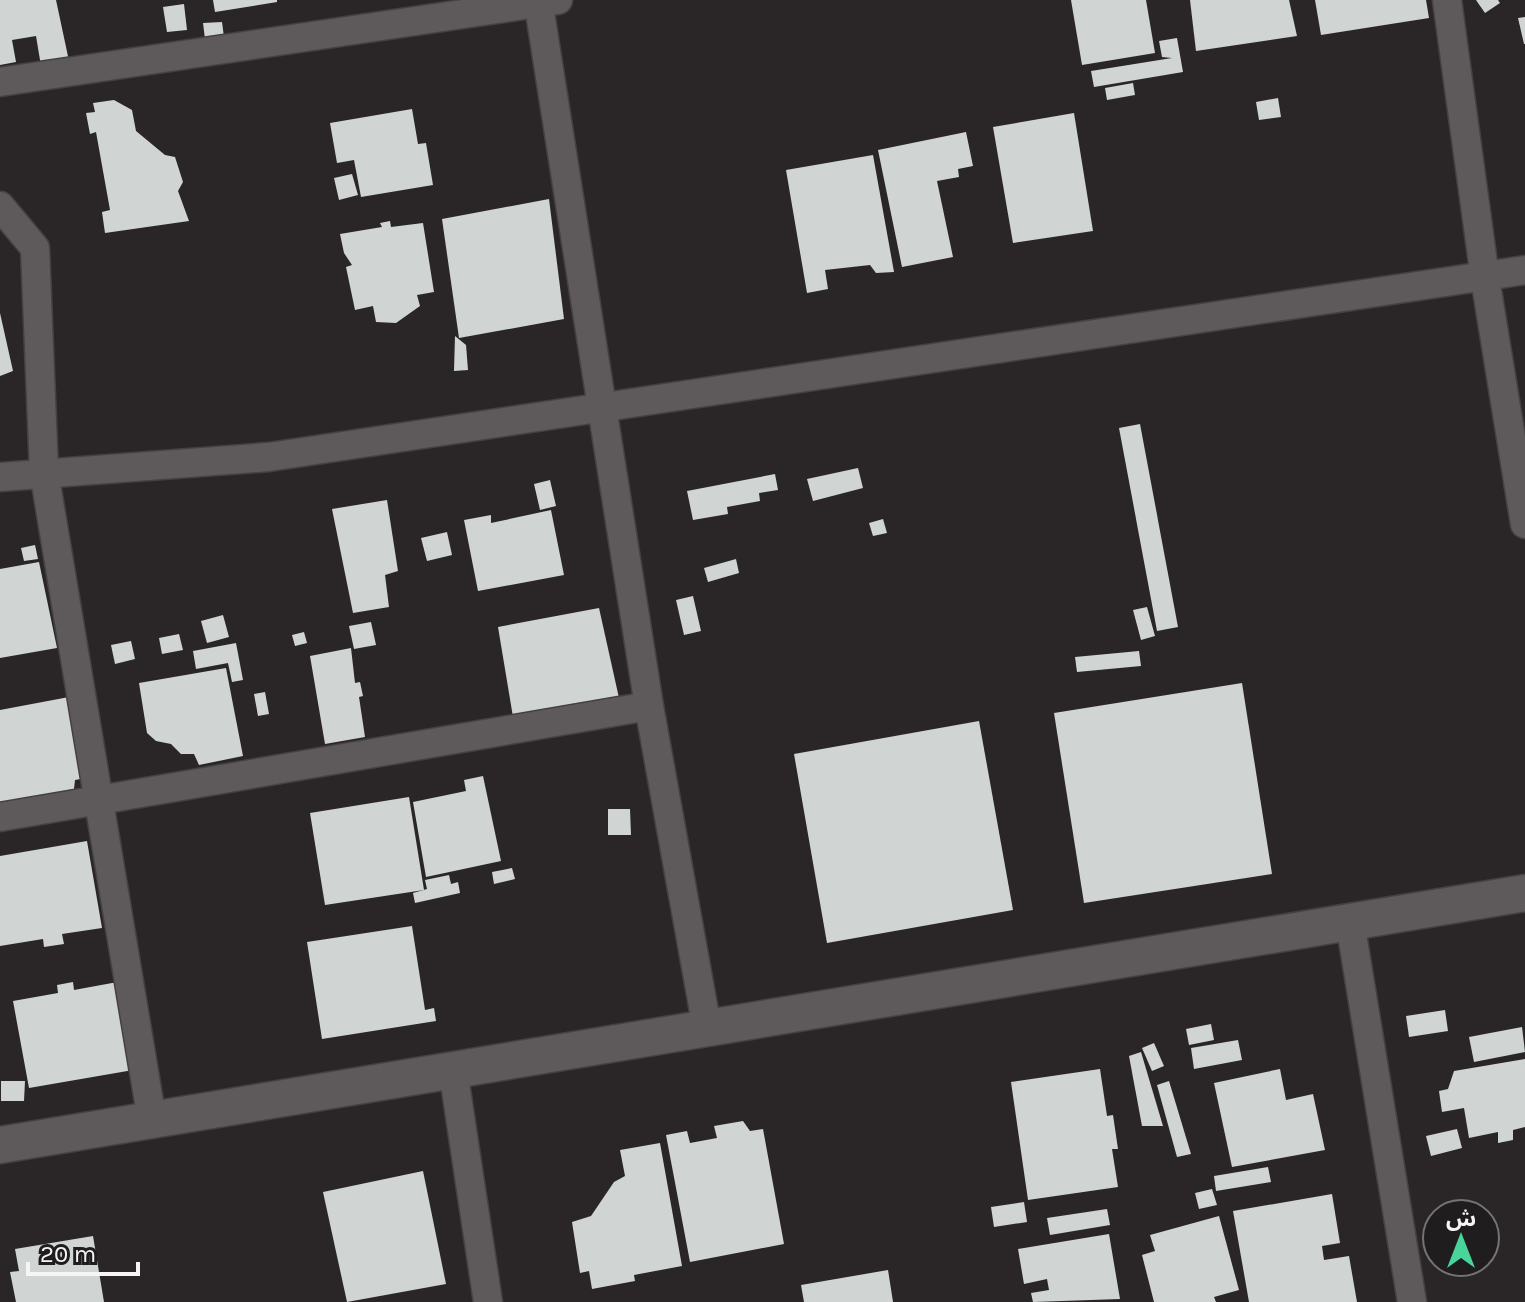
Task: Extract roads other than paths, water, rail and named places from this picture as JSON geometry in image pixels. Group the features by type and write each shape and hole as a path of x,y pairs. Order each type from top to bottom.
{"street":[{"path":"1447,0 1485,278 1525,524"},
{"path":"0,82 545,1 601,409 649,706 707,1028"},
{"path":"0,206 35,248 44,472 152,1120"},
{"path":"0,477 269,457 1525,270"},
{"path":"0,817 649,706"},
{"path":"0,1145 1525,893"},
{"path":"1350,922 1412,1302"},
{"path":"453,1070 488,1302"}]}
